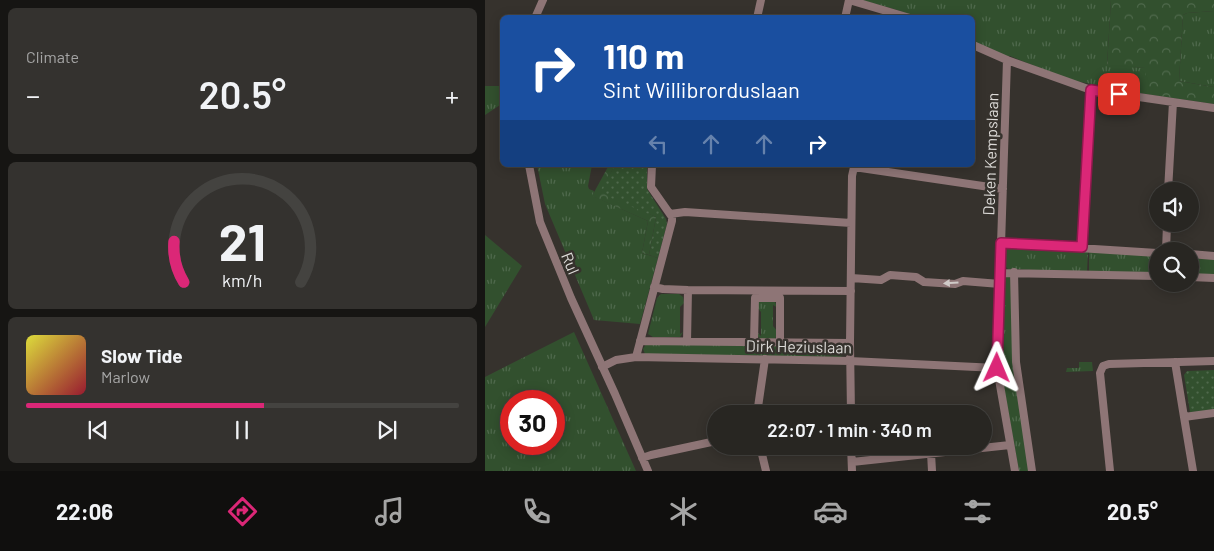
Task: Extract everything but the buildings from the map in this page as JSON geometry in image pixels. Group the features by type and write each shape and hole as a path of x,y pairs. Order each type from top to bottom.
{"street":[{"path":"536,15 543,0"},
{"path":"758,15 761,0"},
{"path":"846,15 849,0 900,15"},
{"path":"975,46 1007,60 1091,90 1214,108"},
{"name":"Deken Kempslaan","path":"1007,60 997,368 1015,471"},
{"path":"1082,247 1091,90"},
{"path":"1169,182 1173,102"},
{"name":"Rul","path":"529,167 539,222 648,471"},
{"path":"636,357 672,221 670,214 651,187 652,167"},
{"path":"851,405 853,167"},
{"path":"859,167 1003,189"},
{"path":"904,174 906,167"},
{"path":"670,214 685,212 851,223"},
{"path":"1001,243 1149,252"},
{"path":"1199,255 1214,256"},
{"path":"1014,272 1016,362 1032,471"},
{"path":"1000,273 1149,276"},
{"path":"851,278 881,280 890,274 916,277 924,282 955,284 963,281 1000,284"},
{"path":"1199,277 1214,278"},
{"path":"654,287 688,290 851,291"},
{"path":"687,342 688,290"},
{"name":"Dirk Heziuslaan","path":"754,342 755,298 780,298 780,343"},
{"name":"Dirk Heziuslaan","path":"640,341 850,343"},
{"name":"Dirk Heziuslaan","path":"602,367 616,360 636,357 850,361 997,368"},
{"path":"758,405 765,360"},
{"path":"1110,471 1100,373 1103,366 1107,364 1214,360"},
{"path":"1175,362 1193,471"},
{"path":"1184,417 1214,414"},
{"path":"642,458 707,443"},
{"path":"992,446 1010,444"},
{"path":"762,455 766,471"},
{"path":"851,455 851,471"},
{"path":"851,462 913,455"},
{"path":"931,455 932,471"}],"green space":[{"path":"861,0 1111,0 1107,65 1145,68 1145,94 1070,80 1010,56 1005,57 975,43 975,15 912,15"},
{"path":"1111,0 1214,0 1214,11 1183,15 1179,81 1214,87 1214,104 1145,94 1145,68 1107,66"},
{"path":"1214,11 1214,87 1179,81 1183,15"},
{"path":"485,86 500,86 500,105 485,115"},
{"path":"537,167 592,167 588,186 589,189 594,191 593,196 648,221 642,253 658,258 640,324 594,320 545,204"},
{"path":"608,167 614,167 601,191 656,217 649,255 642,253 648,221 592,196"},
{"path":"614,167 647,167 647,189 666,219 667,224 658,258 649,255 656,217 611,198 600,191"},
{"path":"485,235 522,266 485,327"},
{"path":"1011,247 1088,252 1087,272 1008,269 1004,265 1004,254"},
{"path":"1089,252 1149,256 1149,274 1089,272"},
{"path":"1199,258 1214,259 1214,275 1199,274"},
{"path":"1008,275 1011,278 1030,471 1019,471 1002,377 1004,277"},
{"path":"661,294 679,294 683,297 684,303 680,307 680,334 683,332 680,337 653,337 648,334 657,298"},
{"path":"760,300 775,302 778,308 773,305 773,326 778,332 775,339 761,339 756,335 757,332 761,336 761,312 756,306"},
{"path":"574,332 636,471 485,471 485,377"},
{"path":"646,344 842,346 845,351 844,355 840,357 645,354 643,349"},
{"path":"1079,362 1092,362 1093,371 1066,372 1067,368 1079,368"},
{"path":"1214,370 1214,411 1190,412 1184,375 1187,371"}],"route":[{"path":"997,368 1001,243 1082,247 1091,90 1119,94"}]}
